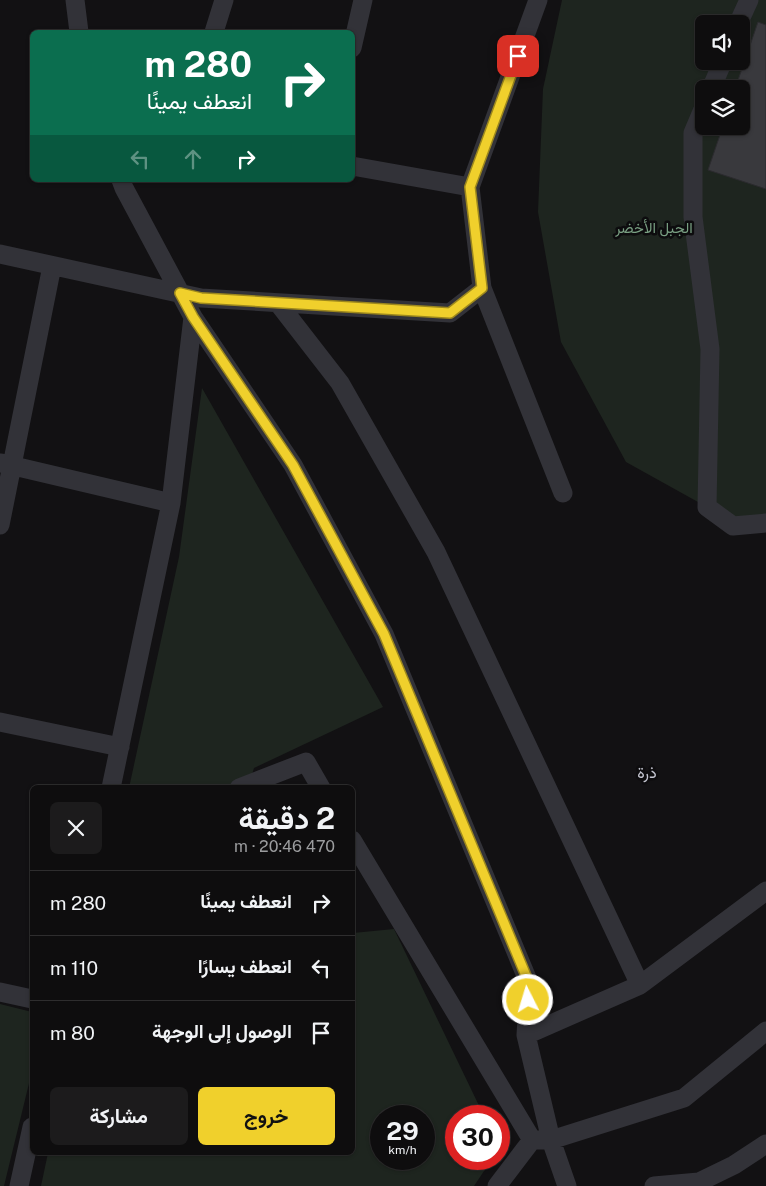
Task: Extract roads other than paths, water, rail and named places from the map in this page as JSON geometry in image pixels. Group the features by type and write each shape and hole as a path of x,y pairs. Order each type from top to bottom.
{"street":[{"path":"75,0 79,30"},
{"path":"215,30 224,0"},
{"path":"538,0 470,187 482,288 563,493"},
{"path":"742,15 749,0"},
{"path":"354,30 357,1"},
{"path":"695,128 693,133 692,217 710,349 707,507 733,526 766,523"},
{"path":"355,167 470,187"},
{"path":"122,182 193,317 293,465 384,634 529,983 526,1035 542,1140"},
{"path":"0,254 201,298 450,313 482,288"},
{"path":"0,525 6,464 52,266"},
{"path":"278,303 340,383 436,552 640,985"},
{"path":"112,785 171,503 193,317"},
{"path":"6,464 171,503"},
{"path":"0,722 120,746"},
{"path":"247,785 306,762 319,785"},
{"path":"355,845 542,1140 567,1186"},
{"path":"526,1035 640,985 766,892"},
{"path":"0,992 30,999"},
{"path":"497,1186 542,1140 684,1098 766,1031"},
{"path":"19,1186 30,1136"},
{"path":"654,1186 699,1182 734,1165 766,1144"}],"district":[{"name":"ذرة","path":"647,772"}],"park label":[{"name":"الجبل الأخضر","path":"654,228"}]}
